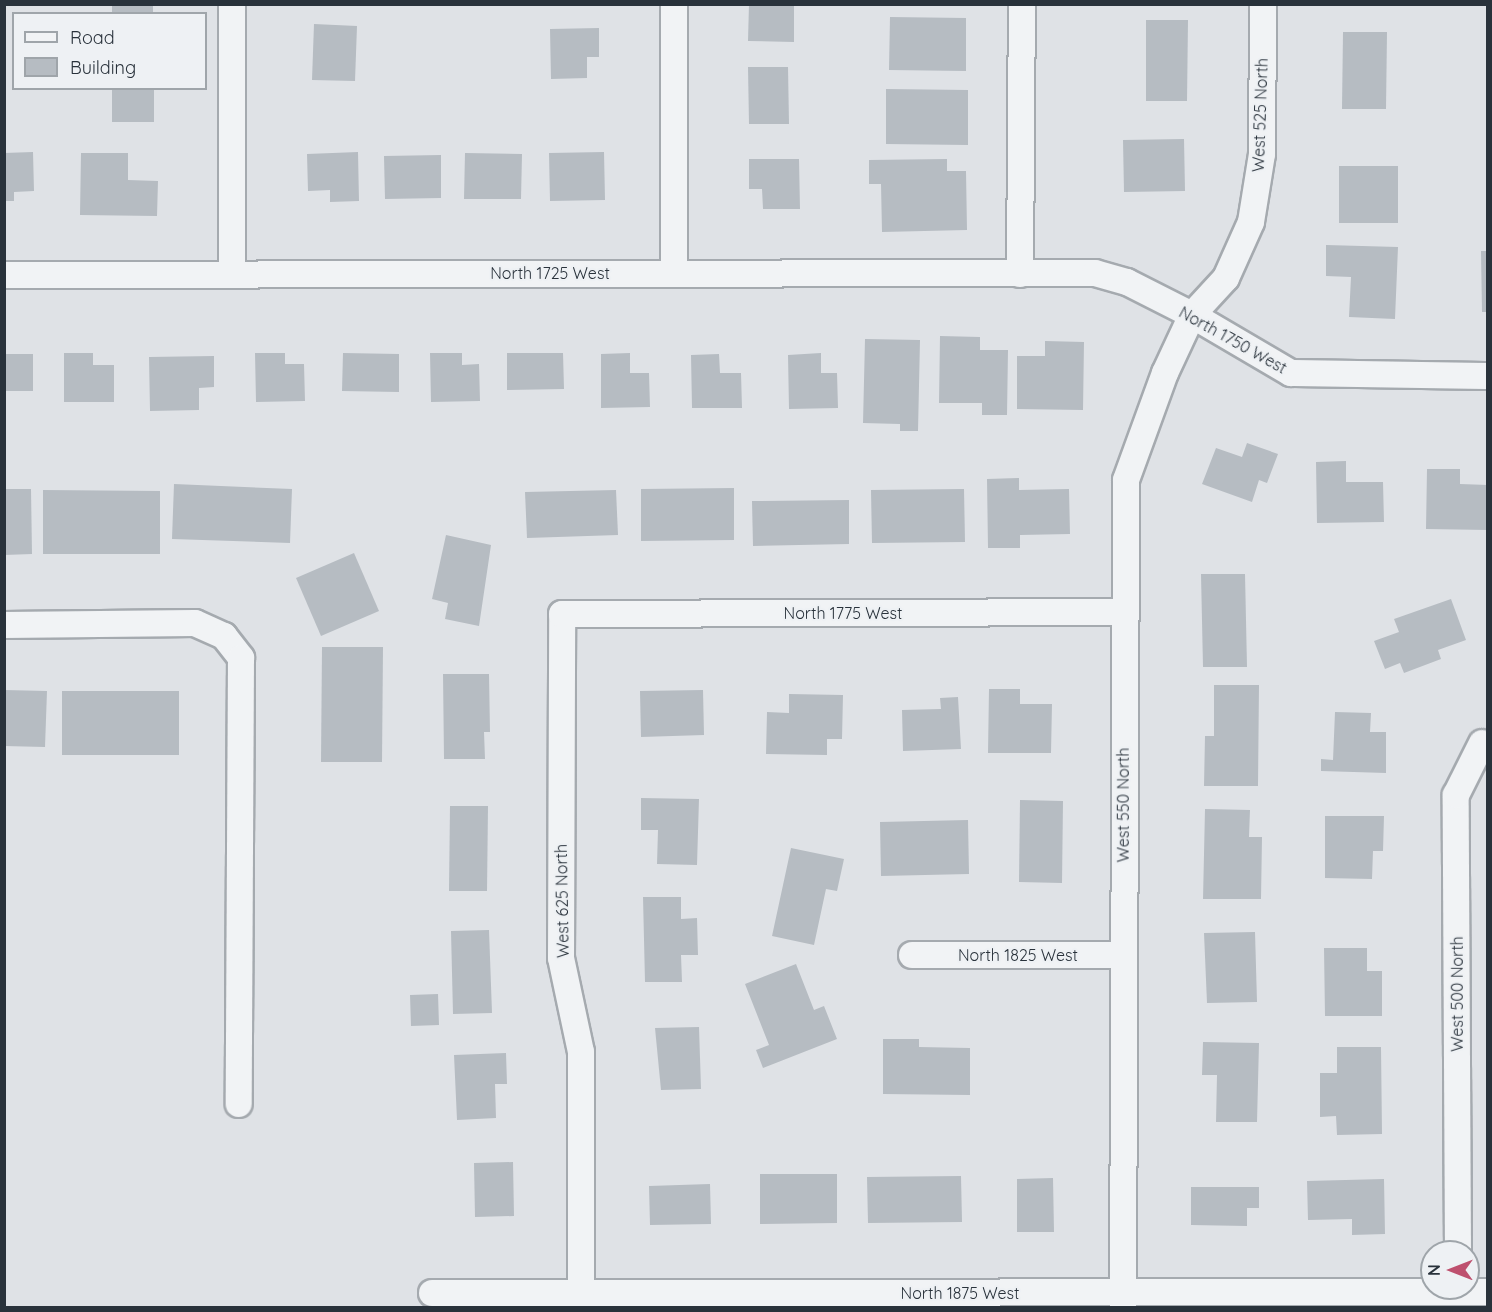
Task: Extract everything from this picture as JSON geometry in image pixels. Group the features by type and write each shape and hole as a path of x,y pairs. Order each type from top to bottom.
{"street":[{"path":"232,4 232,274"},
{"path":"674,4 674,273"},
{"path":"1020,274 1022,4"},
{"name":"West 525 North","path":"1192,315 1226,278 1251,222 1262,154 1263,4"},
{"name":"North 1725 West","path":"4,274 1095,273"},
{"name":"North 1750 West","path":"1095,273 1127,282 1192,315 1291,373 1488,376"},
{"name":"West 550 North","path":"1123,1300 1123,612 1126,480 1164,373 1192,315"},
{"name":"North 1775 West","path":"562,614 1123,612"},
{"name":"West 625 North","path":"562,614 561,958 581,1052 581,1293"},
{"path":"4,625 195,623 224,636 241,658 239,1104"},
{"name":"West 500 North","path":"1458,1240 1456,795 1482,743"},
{"name":"North 1825 West","path":"912,955 1123,955"},
{"name":"North 1875 West","path":"432,1293 1123,1300 1420,1296"}],"building":[{"path":"112,4 153,4 153,12 112,12"},
{"path":"749,4 794,4 794,42 748,41"},
{"path":"890,17 966,18 966,71 889,70"},
{"path":"1146,20 1188,20 1187,101 1146,101"},
{"path":"314,24 357,26 355,81 312,80"},
{"path":"599,28 599,57 587,57 587,78 551,79 550,29"},
{"path":"1343,32 1387,32 1386,109 1342,109"},
{"path":"748,67 788,67 789,124 749,124"},
{"path":"886,89 968,90 968,145 886,144"},
{"path":"112,90 154,90 154,122 112,122"},
{"path":"1184,139 1185,191 1124,192 1123,140"},
{"path":"33,152 34,191 14,192 14,201 4,201 4,153"},
{"path":"358,152 359,201 330,202 330,190 308,191 307,154"},
{"path":"604,152 605,200 550,201 549,153"},
{"path":"81,153 128,153 128,180 158,181 157,216 80,215"},
{"path":"465,153 522,154 521,199 464,199"},
{"path":"441,155 441,198 385,199 384,156"},
{"path":"749,159 799,159 800,209 763,209 762,189 749,189"},
{"path":"947,159 947,171 966,171 967,230 882,232 881,184 869,184 869,160"},
{"path":"1339,166 1398,166 1398,223 1339,223"},
{"path":"1326,245 1398,247 1395,319 1349,317 1351,277 1326,276"},
{"path":"1481,251 1488,251 1488,312 1482,312"},
{"path":"940,336 980,337 980,350 1008,350 1007,415 982,415 982,403 939,403"},
{"path":"865,339 920,340 918,431 900,431 900,424 863,423"},
{"path":"1045,341 1084,342 1083,410 1017,409 1017,356 1045,356"},
{"path":"64,353 93,353 93,365 114,365 114,402 64,402"},
{"path":"255,353 285,353 285,364 304,364 305,401 256,402"},
{"path":"343,353 399,354 399,392 342,391"},
{"path":"430,353 462,353 462,365 479,364 480,401 431,402"},
{"path":"507,353 563,353 564,389 507,390"},
{"path":"630,353 630,373 649,373 650,407 601,408 601,354"},
{"path":"821,353 821,373 837,373 838,408 789,409 788,355"},
{"path":"4,354 33,354 33,391 4,391"},
{"path":"719,354 720,373 741,373 742,408 692,408 691,355"},
{"path":"214,356 214,387 199,388 199,410 150,411 149,357"},
{"path":"1247,443 1278,454 1267,483 1259,480 1252,502 1202,484 1216,448 1242,457"},
{"path":"1346,461 1346,482 1383,482 1384,522 1317,523 1316,462"},
{"path":"1427,469 1460,469 1460,484 1488,485 1488,530 1426,529"},
{"path":"1019,478 1019,490 1069,489 1070,534 1020,535 1020,548 988,548 987,479"},
{"path":"174,484 292,489 290,543 172,539"},
{"path":"734,488 734,540 641,541 641,489"},
{"path":"4,489 31,489 32,554 4,555"},
{"path":"964,489 965,542 872,543 871,490"},
{"path":"43,490 160,491 160,554 43,554"},
{"path":"616,490 618,535 527,538 525,492"},
{"path":"849,500 849,544 753,546 752,501"},
{"path":"446,535 491,545 479,626 445,619 448,603 432,599"},
{"path":"354,553 379,611 321,636 296,578"},
{"path":"1201,574 1245,574 1247,667 1203,667"},
{"path":"1451,599 1466,640 1438,650 1441,659 1404,673 1400,663 1385,669 1374,641 1399,632 1394,619"},
{"path":"322,647 383,647 382,762 321,762"},
{"path":"443,674 489,674 490,732 484,732 485,759 444,759"},
{"path":"1214,685 1259,685 1258,786 1204,786 1205,736 1214,736"},
{"path":"989,689 1020,689 1020,704 1052,704 1051,753 988,753"},
{"path":"4,690 47,691 45,747 4,746"},
{"path":"703,690 704,735 641,737 640,691"},
{"path":"62,691 179,691 179,755 62,755"},
{"path":"789,694 843,695 842,739 827,739 827,755 766,754 767,712 789,713"},
{"path":"958,697 961,749 903,751 902,710 941,709 940,698"},
{"path":"1335,712 1371,713 1370,732 1386,732 1386,773 1321,771 1321,759 1333,760"},
{"path":"641,798 699,799 697,865 657,864 658,830 641,830"},
{"path":"1020,800 1063,801 1062,883 1019,882"},
{"path":"450,806 488,806 487,891 449,891"},
{"path":"1205,809 1250,810 1249,837 1262,837 1261,899 1203,899"},
{"path":"1325,816 1384,816 1383,851 1373,851 1372,879 1325,878"},
{"path":"968,820 969,874 881,876 880,822"},
{"path":"791,848 844,859 837,891 826,889 814,945 772,936"},
{"path":"643,897 681,897 681,919 697,918 698,955 681,955 682,982 645,982"},
{"path":"489,930 492,1013 453,1014 451,931"},
{"path":"1255,932 1257,1002 1207,1003 1204,933"},
{"path":"1324,948 1367,948 1367,971 1382,971 1382,1016 1325,1016"},
{"path":"796,964 814,1010 824,1006 837,1039 763,1068 756,1050 769,1045 745,984"},
{"path":"438,994 439,1025 411,1026 410,995"},
{"path":"699,1027 701,1089 661,1090 655,1028"},
{"path":"883,1039 919,1039 919,1047 970,1048 970,1095 883,1094"},
{"path":"1203,1042 1259,1043 1257,1122 1216,1122 1217,1075 1202,1075"},
{"path":"1337,1047 1381,1047 1382,1134 1337,1135 1336,1116 1320,1117 1320,1073 1337,1073"},
{"path":"506,1053 507,1084 495,1084 496,1118 457,1120 454,1055"},
{"path":"513,1162 514,1216 475,1217 474,1163"},
{"path":"760,1174 837,1174 837,1223 760,1224"},
{"path":"961,1176 962,1222 868,1223 867,1177"},
{"path":"1053,1178 1054,1232 1017,1232 1017,1179"},
{"path":"1384,1179 1385,1234 1352,1235 1352,1219 1308,1220 1307,1181"},
{"path":"710,1184 711,1224 650,1225 649,1186"},
{"path":"1191,1187 1259,1187 1259,1208 1247,1208 1247,1226 1191,1225"}]}
